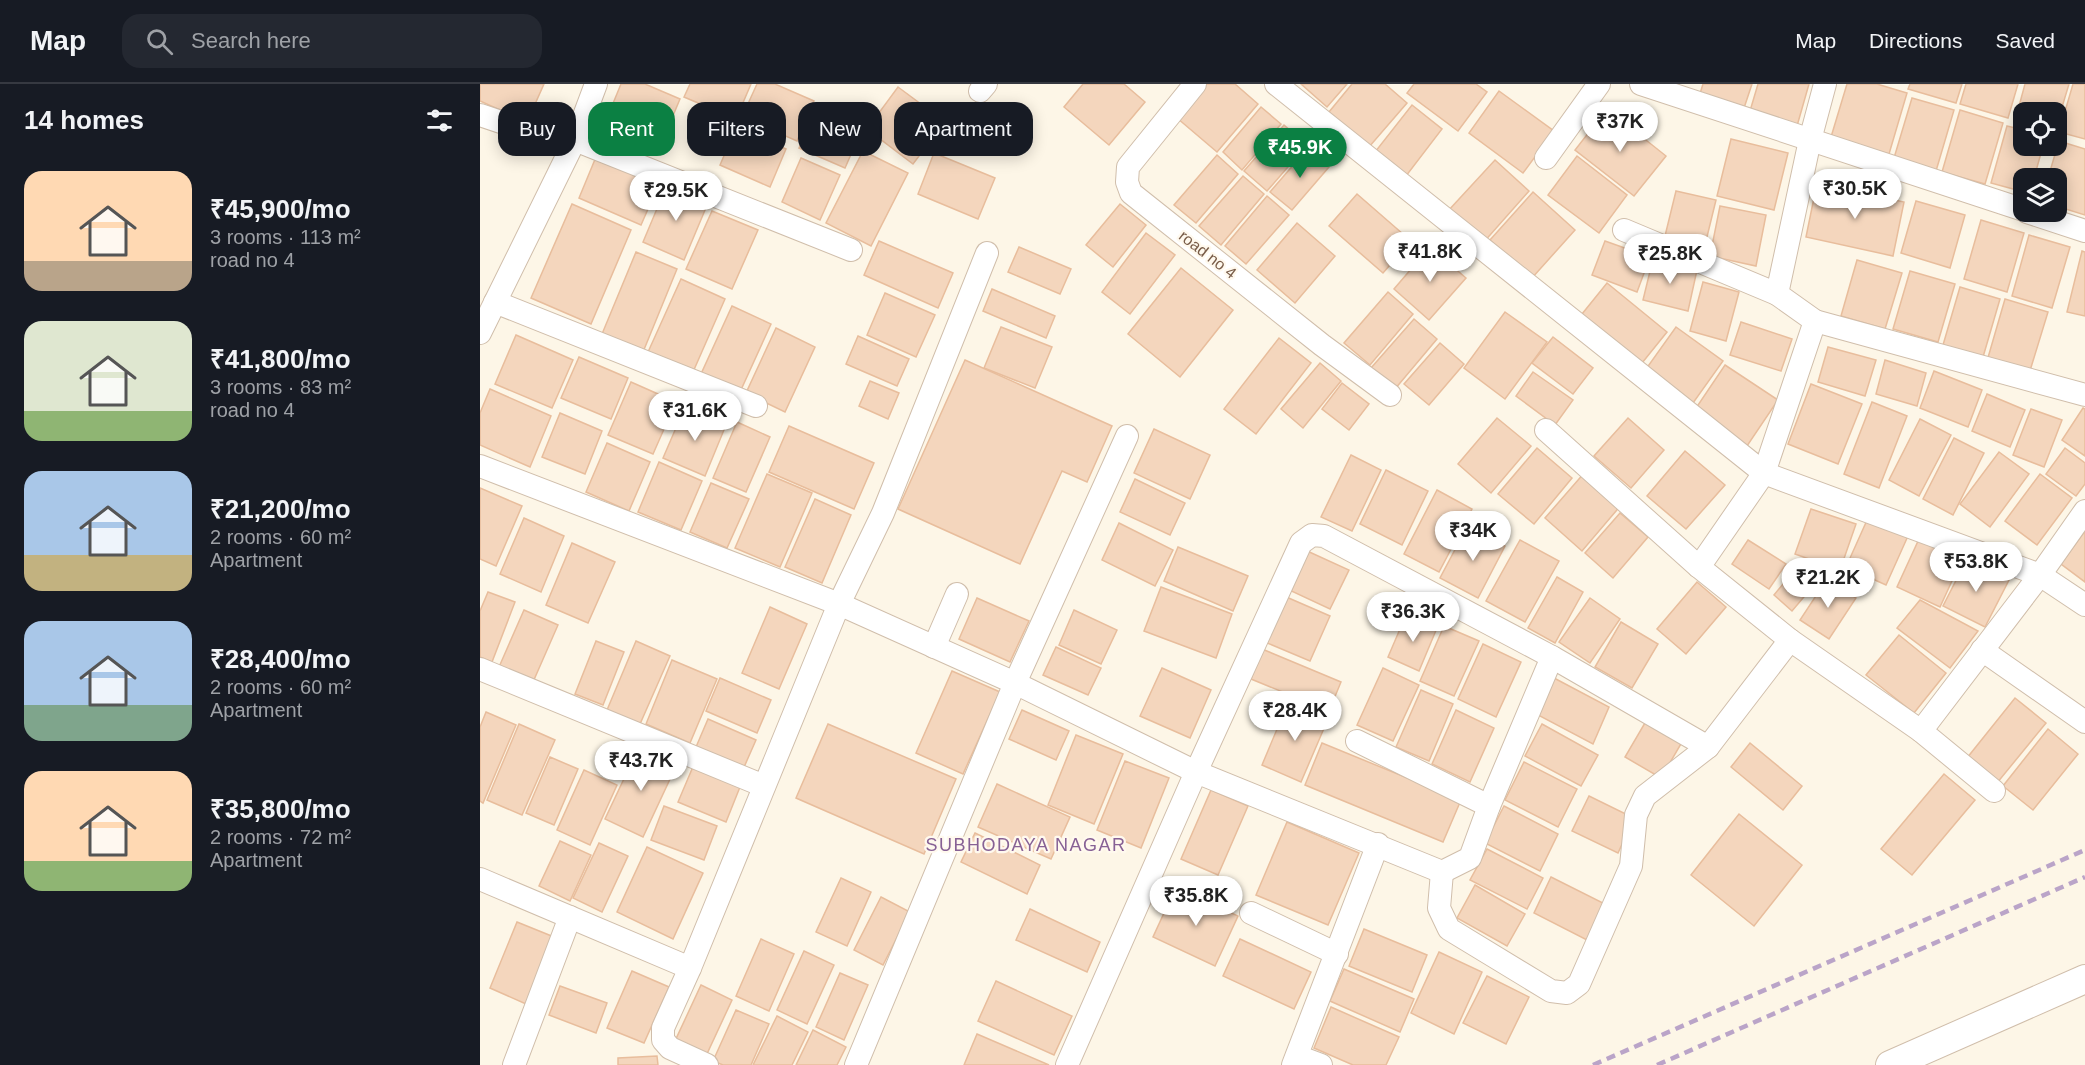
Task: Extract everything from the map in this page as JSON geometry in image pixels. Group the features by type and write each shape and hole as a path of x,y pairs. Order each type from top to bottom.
{"street":[{"path":"576,137 596,84"},
{"name":"road no 4","path":"1195,84 1128,167 1127,182 1131,193 1322,345 1390,395"},
{"path":"1276,84 1764,473 2040,575 2085,605"},
{"path":"1546,158 1599,84"},
{"path":"1641,84 2013,207"},
{"path":"1777,294 1810,140 1825,84"},
{"path":"480,115 498,121"},
{"path":"576,140 851,250"},
{"path":"480,333 567,156"},
{"path":"2058,222 2085,231"},
{"path":"1624,230 1777,294 1815,321 2085,395"},
{"path":"707,1065 670,1048 663,1040 663,1028 690,968 839,604 884,513 987,253"},
{"path":"495,302 756,406"},
{"path":"1700,567 1764,473 1815,321"},
{"path":"1546,430 1700,567 1790,640 1921,731 1994,791"},
{"path":"856,1065 1015,683 1127,436"},
{"path":"480,466 839,604 1015,683 1196,772 1378,844 1442,872"},
{"path":"1921,731 2040,575 2085,510"},
{"path":"1067,1065 1300,543 1312,536 1324,536 1552,657 1708,747"},
{"path":"934,647 957,594"},
{"path":"1442,872 1439,909 1449,929 1551,992 1567,993 1579,984 1631,866 1636,815 1653,790 1708,747 1790,640"},
{"path":"1982,650 2085,722"},
{"path":"1442,872 1470,858 1489,806 1552,657"},
{"path":"480,669 764,786"},
{"path":"1358,741 1489,806"},
{"path":"1321,1065 1295,1060 1378,844"},
{"path":"480,879 690,968"},
{"path":"1251,914 1337,954"},
{"path":"514,1065 570,917"},
{"path":"1890,1065 2085,979"}],"building":[{"path":"480,84 544,84 536,102 498,102 498,109 480,101"},
{"path":"621,84 645,84 680,99 675,111 675,102 614,102"},
{"path":"690,84 751,84 743,102 696,102 684,97"},
{"path":"757,84 775,84 814,101 798,102 797,141 786,136 786,102 749,102"},
{"path":"1083,84 1124,84 1145,102 1109,145 1064,107"},
{"path":"1206,84 1235,84 1258,104 1217,152 1177,118"},
{"path":"1301,84 1347,84 1327,107"},
{"path":"1352,84 1385,84 1407,103 1369,147 1329,112"},
{"path":"1414,84 1476,84 1487,92 1458,131 1407,93"},
{"path":"1703,84 1752,84 1742,114 1698,100"},
{"path":"1758,84 1809,84 1797,126 1750,111"},
{"path":"1847,84 1877,84 1907,93 1889,154 1831,137"},
{"path":"1910,84 1962,84 1956,103 1908,89"},
{"path":"1966,84 2018,84 2008,118 1960,104"},
{"path":"2025,84 2069,84 2064,102 2020,102"},
{"path":"2073,84 2085,84 2085,139 2067,134 2067,105"},
{"path":"898,87 918,102 894,102 894,150 882,140 882,109"},
{"path":"1499,91 1554,131 1523,173 1469,133"},
{"path":"1912,98 1954,110 1936,171 1894,158"},
{"path":"1412,105 1442,129 1406,176 1375,152"},
{"path":"1261,107 1281,124 1242,170 1223,152"},
{"path":"1607,109 1666,156 1634,196 1575,150"},
{"path":"1960,110 2003,123 1985,184 1942,172"},
{"path":"1284,125 1307,145 1267,191 1244,171"},
{"path":"2007,126 2013,127 2013,156 2040,156 2037,168 2013,168 2013,189 1991,183"},
{"path":"1731,139 1788,153 1774,210 1717,196"},
{"path":"2067,143 2085,149 2085,215 2067,209 2067,168 2051,168 2055,156 2067,156"},
{"path":"1308,148 1329,167 1292,210 1270,192"},
{"path":"1217,155 1238,174 1196,223 1174,205"},
{"path":"724,156 783,156 770,187 720,165"},
{"path":"817,156 850,156 845,168"},
{"path":"860,156 873,156 908,173 871,246 826,223"},
{"path":"902,156 919,156 913,164"},
{"path":"933,156 941,156 995,178 978,219 918,194"},
{"path":"1577,156 1627,195 1599,233 1548,195"},
{"path":"596,157 659,184 641,225 579,198"},
{"path":"801,158 840,175 820,220 782,202"},
{"path":"1495,160 1529,191 1483,243 1448,211"},
{"path":"1243,176 1264,194 1221,245 1199,226"},
{"path":"1817,183 1904,202 1893,256 1806,237"},
{"path":"667,185 708,203 684,260 643,242"},
{"path":"1676,191 1716,200 1704,249 1664,240"},
{"path":"1533,192 1575,230 1532,278 1490,240"},
{"path":"1357,194 1411,241 1383,273 1329,226"},
{"path":"1267,196 1289,215 1246,264 1225,246"},
{"path":"1916,201 1965,215 1950,268 1901,253"},
{"path":"572,204 631,230 591,324 531,298"},
{"path":"1120,204 1146,225 1113,267 1086,245"},
{"path":"1720,206 1766,215 1756,266 1710,256"},
{"path":"712,211 758,230 732,289 686,269"},
{"path":"1981,220 2024,233 2007,292 1964,279"},
{"path":"1297,223 1335,256 1295,303 1257,270"},
{"path":"1146,233 1175,255 1130,314 1102,292"},
{"path":"2029,235 2070,247 2052,308 2012,296"},
{"path":"879,241 953,273 938,308 864,275"},
{"path":"1605,241 1650,257 1637,292 1592,275"},
{"path":"1019,247 1071,269 1060,294 1008,272"},
{"path":"1430,247 1466,278 1429,320 1394,289"},
{"path":"2082,251 2085,252 2085,316 2067,312"},
{"path":"636,252 677,269 643,352 602,334"},
{"path":"1653,259 1697,270 1688,311 1643,300"},
{"path":"1857,260 1902,273 1885,329 1841,316"},
{"path":"1181,268 1233,310 1180,377 1128,334"},
{"path":"1910,271 1955,284 1938,342 1893,329"},
{"path":"681,279 725,299 693,372 648,352"},
{"path":"1703,282 1739,292 1726,341 1690,331"},
{"path":"1607,283 1667,332 1638,368 1578,319"},
{"path":"1960,287 2000,299 1983,357 1943,345"},
{"path":"992,289 1055,316 1046,338 983,311"},
{"path":"1388,292 1413,314 1370,365 1344,343"},
{"path":"885,293 935,315 916,357 867,335"},
{"path":"2005,299 2048,312 2029,374 1987,361"},
{"path":"732,306 771,324 740,392 701,374"},
{"path":"1505,312 1547,342 1505,399 1464,368"},
{"path":"1414,319 1437,339 1395,389 1371,368"},
{"path":"1741,322 1792,339 1781,371 1730,355"},
{"path":"1001,327 1052,347 1035,388 984,368"},
{"path":"1676,327 1723,361 1693,403 1646,369"},
{"path":"776,328 815,347 785,412 746,393"},
{"path":"516,335 573,360 552,408 495,384"},
{"path":"858,336 909,359 897,386 846,364"},
{"path":"1553,337 1593,368 1573,394 1532,363"},
{"path":"1279,338 1311,363 1256,434 1224,409"},
{"path":"1440,343 1464,364 1429,405 1404,384"},
{"path":"1828,347 1876,360 1865,396 1818,382"},
{"path":"579,357 628,378 611,419 561,398"},
{"path":"965,360 1112,426 1087,482 1062,471 1020,564 898,509"},
{"path":"1885,360 1926,373 1917,406 1876,394"},
{"path":"1320,363 1341,381 1303,428 1281,409"},
{"path":"1725,365 1778,400 1747,446 1694,411"},
{"path":"1934,371 1982,390 1968,427 1920,408"},
{"path":"1533,372 1573,400 1555,425 1516,396"},
{"path":"870,381 899,393 888,419 859,406"},
{"path":"631,382 676,402 653,454 608,435"},
{"path":"1342,383 1369,404 1349,430 1322,409"},
{"path":"1811,384 1862,404 1838,464 1788,444"},
{"path":"490,389 551,416 530,467 480,445 480,413"},
{"path":"1987,394 2025,410 2010,447 1972,431"},
{"path":"1872,402 1907,416 1879,488 1844,474"},
{"path":"685,407 726,425 705,476 663,458"},
{"path":"2083,408 2085,409 2085,456 2062,440"},
{"path":"2031,409 2062,420 2044,467 2013,455"},
{"path":"560,413 602,431 585,474 542,457"},
{"path":"1497,418 1531,446 1491,493 1458,464"},
{"path":"1628,418 1664,450 1631,488 1594,456"},
{"path":"1920,419 1951,435 1919,496 1889,480"},
{"path":"737,422 770,437 746,492 713,478"},
{"path":"789,426 874,463 854,509 769,472"},
{"path":"1154,429 1210,455 1190,499 1134,473"},
{"path":"1954,438 1984,453 1953,515 1923,499"},
{"path":"607,443 650,462 629,511 586,492"},
{"path":"1537,448 1572,478 1534,524 1498,494"},
{"path":"2065,448 2085,463 2085,484 2076,496 2046,474"},
{"path":"1685,451 1725,485 1686,529 1647,496"},
{"path":"1999,452 2029,474 1990,527 1960,504"},
{"path":"1351,455 1381,470 1352,531 1321,517"},
{"path":"659,462 702,481 681,530 638,512"},
{"path":"1386,470 1428,491 1402,545 1360,524"},
{"path":"1585,472 1622,504 1582,551 1545,518"},
{"path":"767,474 812,493 780,567 735,548"},
{"path":"2040,474 2072,498 2037,545 2005,521"},
{"path":"1135,479 1185,503 1170,535 1120,512"},
{"path":"711,483 749,499 727,548 690,532"},
{"path":"480,488 522,506 496,566 480,559"},
{"path":"1437,490 1472,509 1439,572 1404,554"},
{"path":"815,499 851,515 822,583 785,567"},
{"path":"1811,509 1856,524 1840,570 1795,554"},
{"path":"1620,513 1648,537 1613,578 1585,553"},
{"path":"524,518 564,536 541,592 500,574"},
{"path":"1868,518 1908,536 1886,585 1846,567"},
{"path":"1119,523 1173,550 1155,586 1102,560"},
{"path":"1467,527 1505,546 1478,598 1440,578"},
{"path":"2085,531 2085,582 2061,564"},
{"path":"1919,539 1962,559 1940,607 1897,587"},
{"path":"1520,540 1559,561 1525,622 1486,601"},
{"path":"1748,540 1786,564 1769,589 1732,564"},
{"path":"572,543 615,562 588,623 546,605"},
{"path":"1178,547 1248,576 1233,611 1164,581"},
{"path":"1305,550 1349,570 1330,609 1287,589"},
{"path":"1967,559 2009,580 1985,627 1943,606"},
{"path":"1801,562 1820,578 1792,611 1774,595"},
{"path":"1557,577 1583,592 1555,643 1528,628"},
{"path":"1827,579 1856,598 1829,639 1800,620"},
{"path":"1697,582 1726,607 1686,654 1657,629"},
{"path":"1161,587 1232,614 1216,658 1144,631"},
{"path":"488,592 515,602 492,662 480,657 480,611"},
{"path":"1284,596 1330,616 1310,661 1265,642"},
{"path":"977,598 1029,621 1010,662 959,639"},
{"path":"1590,598 1620,619 1590,663 1559,642"},
{"path":"1920,600 1978,631 1950,668 1897,628"},
{"path":"770,607 807,624 779,689 742,673"},
{"path":"524,610 558,625 533,682 499,667"},
{"path":"1074,610 1117,630 1101,664 1059,645"},
{"path":"1406,615 1437,628 1419,671 1388,657"},
{"path":"1621,622 1658,644 1632,688 1595,667"},
{"path":"1444,626 1479,641 1454,696 1420,681"},
{"path":"1899,635 1946,673 1914,713 1866,675"},
{"path":"596,641 624,652 603,705 575,694"},
{"path":"636,641 670,656 640,724 607,710"},
{"path":"1483,644 1521,662 1496,717 1458,699"},
{"path":"1056,647 1101,668 1088,695 1043,675"},
{"path":"1262,649 1341,682 1329,711 1251,679"},
{"path":"672,660 717,679 690,743 646,724"},
{"path":"1162,668 1211,690 1190,738 1140,716"},
{"path":"1383,668 1419,685 1393,741 1357,725"},
{"path":"952,671 1000,692 963,774 916,753"},
{"path":"720,678 771,700 757,733 706,711"},
{"path":"1554,678 1609,707 1593,744 1538,715"},
{"path":"1421,690 1453,704 1429,761 1396,747"},
{"path":"2015,698 2046,723 1997,783 1967,758"},
{"path":"1288,703 1328,719 1301,782 1262,765"},
{"path":"1022,710 1069,731 1056,760 1009,739"},
{"path":"1456,710 1494,728 1470,782 1432,764"},
{"path":"486,712 516,725 483,803 480,801 480,727"},
{"path":"1649,716 1685,737 1661,778 1625,757"},
{"path":"708,719 756,740 741,774 693,754"},
{"path":"519,724 555,740 522,815 487,800"},
{"path":"828,724 956,779 924,854 796,798"},
{"path":"1542,724 1598,755 1581,786 1525,756"},
{"path":"2048,729 2078,754 2033,810 2003,786"},
{"path":"1076,735 1123,754 1094,824 1048,805"},
{"path":"1322,743 1461,800 1443,842 1305,785"},
{"path":"1750,743 1802,786 1783,810 1731,767"},
{"path":"639,747 677,764 643,837 605,819"},
{"path":"550,757 578,769 554,825 526,813"},
{"path":"1125,761 1169,778 1141,848 1097,830"},
{"path":"695,762 742,782 726,822 678,802"},
{"path":"1524,762 1577,789 1558,827 1505,800"},
{"path":"584,770 617,785 590,845 557,830"},
{"path":"1944,774 1975,800 1912,875 1881,849"},
{"path":"997,784 1070,817 1051,859 978,827"},
{"path":"1211,790 1248,806 1218,875 1181,859"},
{"path":"1589,796 1634,818 1618,853 1572,831"},
{"path":"664,806 717,826 704,860 651,840"},
{"path":"1504,806 1558,834 1540,871 1485,843"},
{"path":"1739,814 1802,865 1754,926 1691,875"},
{"path":"1287,822 1359,853 1328,925 1256,895"},
{"path":"975,833 1040,865 1027,894 961,862"},
{"path":"560,841 591,855 570,901 539,886"},
{"path":"599,843 628,856 602,912 573,898"},
{"path":"647,847 703,873 673,939 617,912"},
{"path":"1487,849 1543,878 1527,909 1470,880"},
{"path":"1551,877 1605,904 1587,940 1534,913"},
{"path":"841,878 871,892 847,946 816,932"},
{"path":"1475,885 1525,914 1507,946 1457,918"},
{"path":"1176,887 1238,916 1215,966 1153,937"},
{"path":"881,897 910,912 883,965 854,950"},
{"path":"1030,909 1100,942 1087,972 1016,940"},
{"path":"517,922 554,937 526,1004 490,988"},
{"path":"1364,929 1427,955 1412,992 1349,966"},
{"path":"761,939 794,954 769,1011 736,996"},
{"path":"1240,939 1311,972 1294,1009 1223,976"},
{"path":"804,951 834,965 807,1024 777,1010"},
{"path":"1439,952 1482,972 1454,1034 1411,1013"},
{"path":"1344,969 1414,999 1400,1032 1330,1001"},
{"path":"632,971 669,987 644,1043 607,1028"},
{"path":"840,973 868,985 844,1040 816,1027"},
{"path":"1487,976 1529,997 1506,1044 1463,1023"},
{"path":"996,981 1072,1016 1054,1055 978,1021"},
{"path":"701,985 732,1000 706,1056 675,1041"},
{"path":"560,986 607,1003 596,1033 549,1015"},
{"path":"1331,1007 1399,1037 1386,1065 1353,1065 1314,1048"},
{"path":"736,1010 769,1024 751,1065 723,1065 713,1061"},
{"path":"777,1016 808,1032 792,1065 753,1065"},
{"path":"813,1030 846,1047 837,1065 796,1065"},
{"path":"977,1034 1049,1065 964,1065"},
{"path":"657,1056 658,1065 618,1065 618,1058"}],"railway":[{"path":"1593,1065 2085,850"},
{"path":"1657,1065 2085,877"}],"district":[{"name":"SUBHODAYA NAGAR","path":"1026,845"}]}
